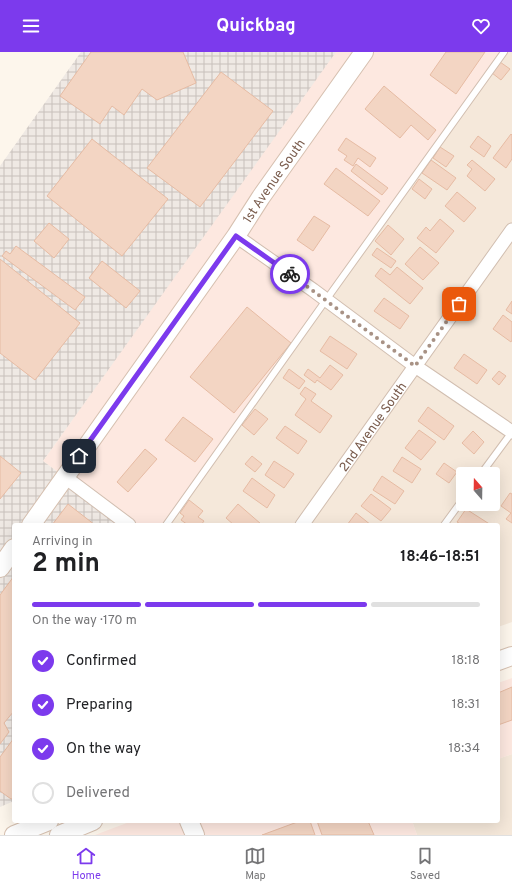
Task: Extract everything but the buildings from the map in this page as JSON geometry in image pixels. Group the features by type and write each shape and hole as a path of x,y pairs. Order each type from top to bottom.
{"street":[{"name":"1st Avenue South","path":"32,523 236,236 261,197 364,52"},
{"name":"2nd Avenue South","path":"303,523 512,230"},
{"path":"236,236 415,366 512,432"},
{"path":"65,477 126,523"},
{"path":"0,568 12,551"},
{"path":"500,660 512,656"},
{"path":"14,835 32,832 46,823"},
{"path":"59,835 88,823"},
{"path":"191,823 195,835"}],"lane":[{"path":"167,523 504,52"},
{"path":"487,467 512,432"},
{"path":"445,523 456,509"}],"shaded area":[{"path":"81,52 336,52 43,461 126,523 12,523 12,802 0,807 0,166"},
{"path":"334,52 504,52 167,523 126,523 43,461"},
{"path":"504,52 512,52 512,622 500,626 500,523 167,523"},
{"path":"512,678 512,754 500,758 500,682"},
{"path":"512,754 512,835 417,835 413,823 500,823 500,758"},
{"path":"127,823 413,823 417,835 95,835"}],"way so far":[{"path":"290,274 415,366 459,304"}],"route":[{"path":"79,456 236,236 290,274"}]}
